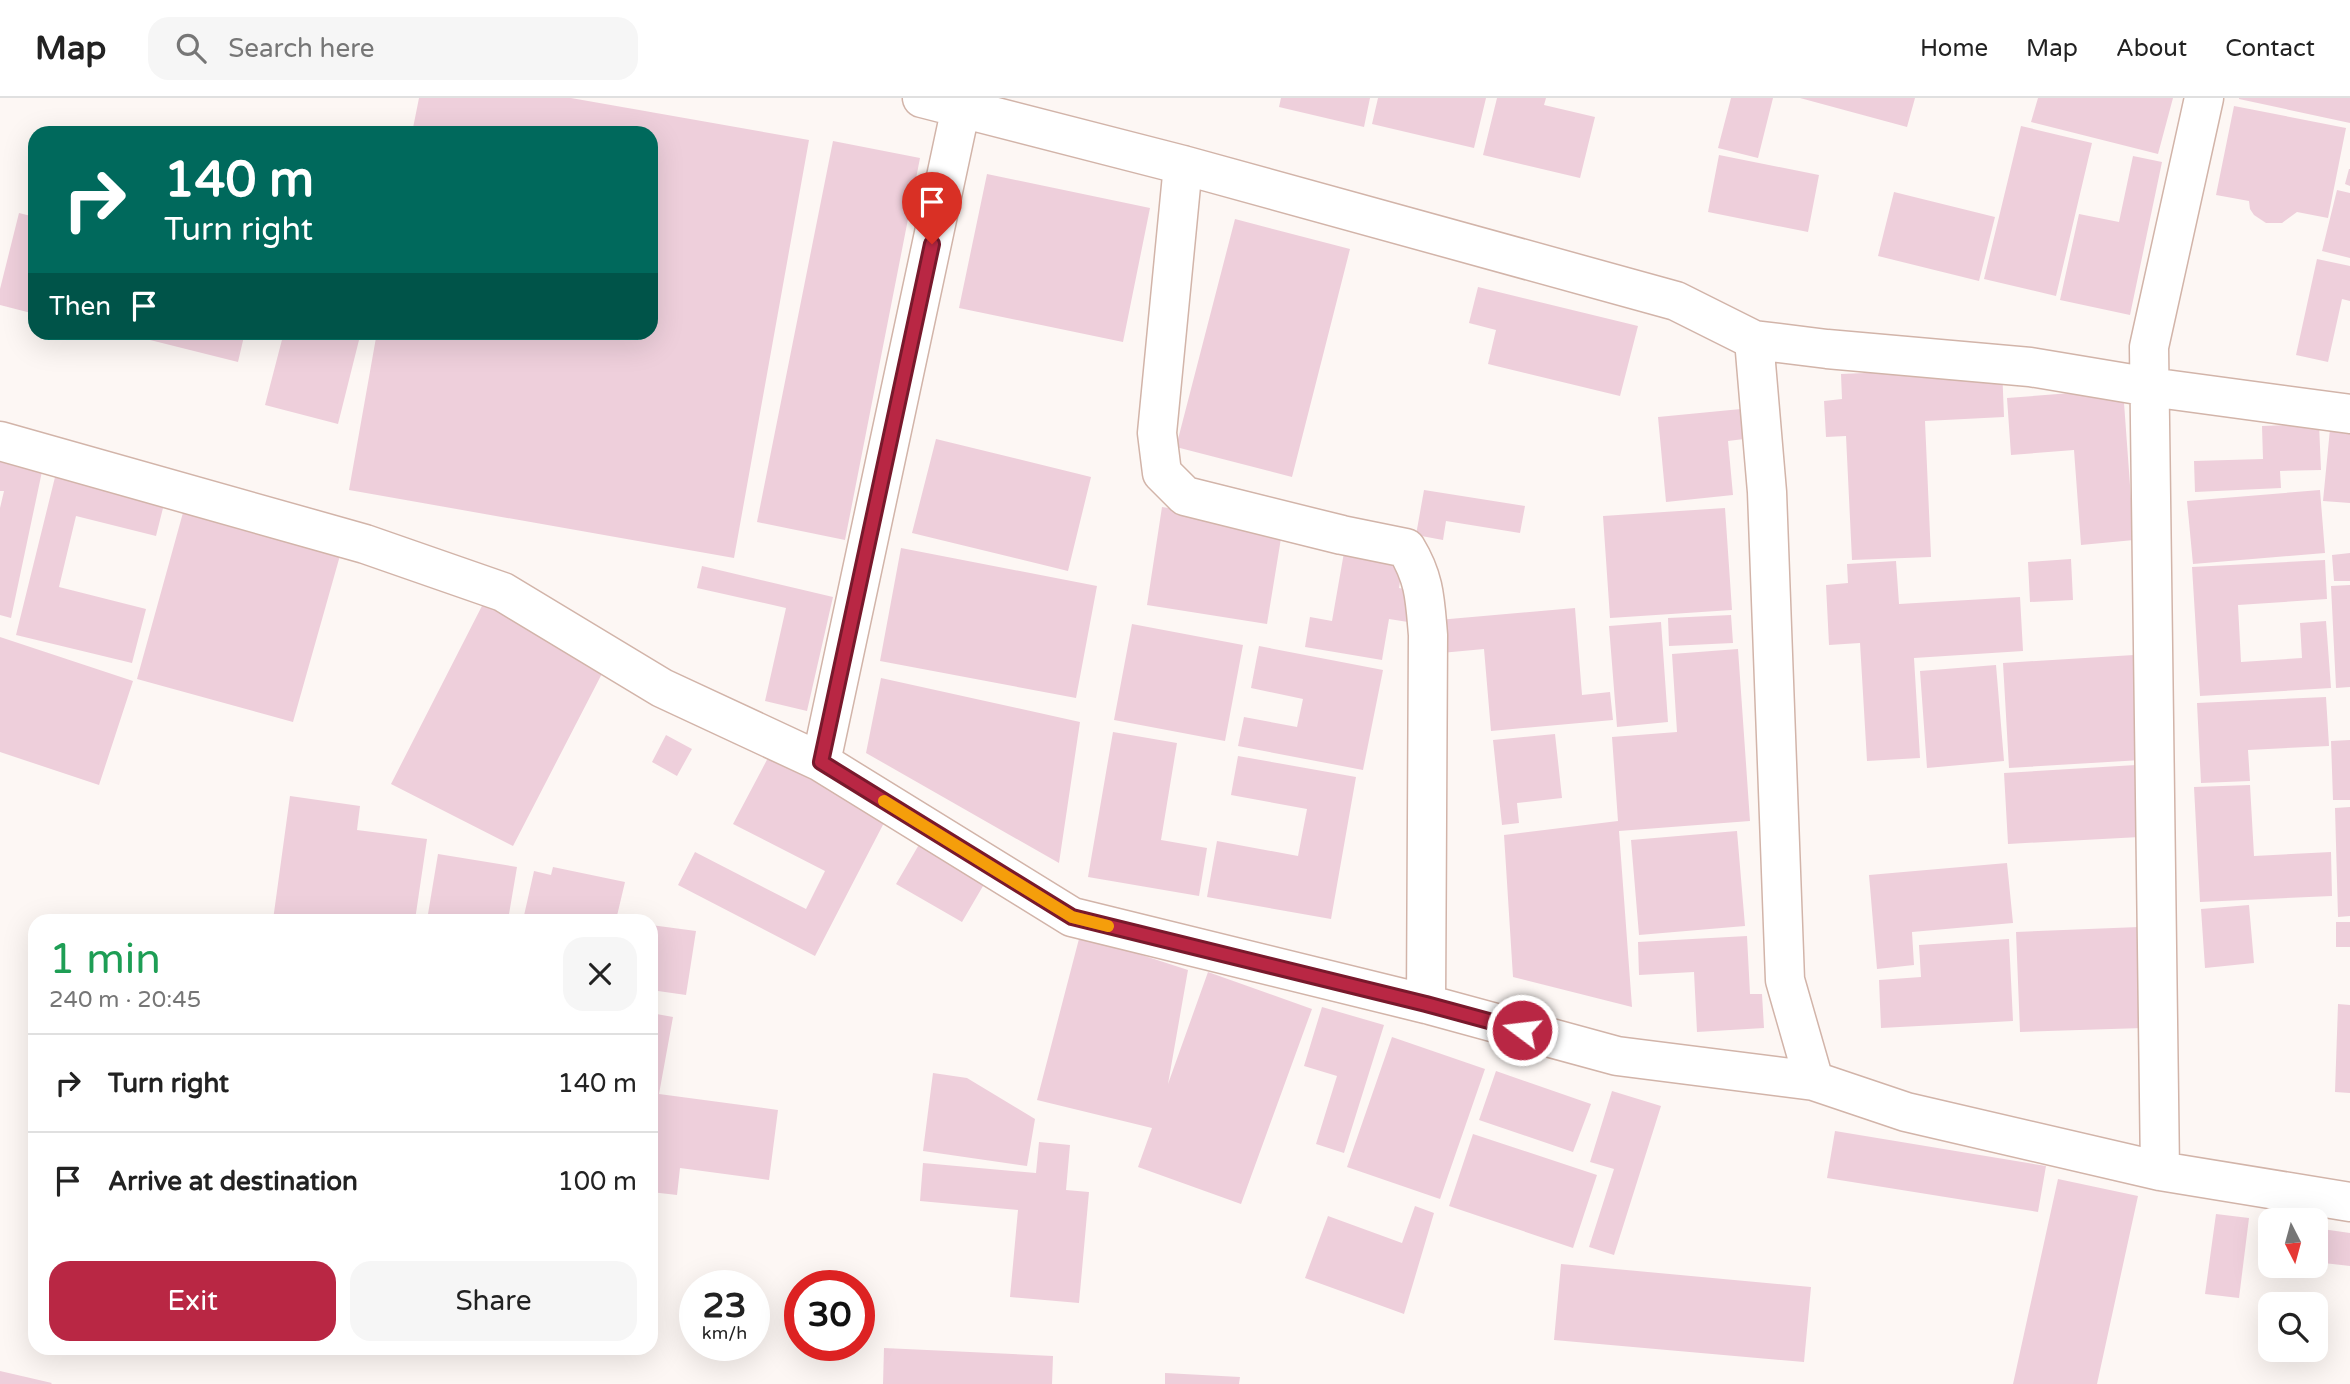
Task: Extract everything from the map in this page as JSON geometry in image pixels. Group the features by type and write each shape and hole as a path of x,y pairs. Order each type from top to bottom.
{"street":[{"path":"922,98 1183,166 1676,301 1754,340 2030,367 2150,387 2350,414"},
{"path":"2160,1171 2150,347 2204,98"},
{"path":"821,762 961,107"},
{"path":"1183,166 1157,433 1162,473 1185,496 1406,548 1418,568 1424,590 1428,635 1426,1004"},
{"path":"1754,340 1767,492 1785,979 1814,1081"},
{"path":"0,441 365,544 503,592 662,688 821,762 1072,917 1426,1004 1618,1056 1814,1081 1906,1112 2160,1171 2350,1202"}],"building":[{"path":"419,98 571,98 809,140 734,558 349,490 376,340 658,340 658,126 413,126"},
{"path":"1281,98 1370,98 1364,127 1279,107"},
{"path":"1378,98 1486,98 1474,148 1372,124"},
{"path":"1497,98 1546,98 1544,105 1595,117 1580,178 1483,155"},
{"path":"1731,98 1773,98 1758,158 1718,148"},
{"path":"1800,98 1915,98 1907,127"},
{"path":"2038,98 2173,98 2158,154 2031,122"},
{"path":"2350,98 2350,123 2239,99"},
{"path":"2234,106 2346,128 2328,218 2297,212 2282,223 2266,223 2254,215 2249,201 2216,195"},
{"path":"2021,126 2092,143 2056,296 1984,279"},
{"path":"833,141 920,158 845,540 757,522"},
{"path":"1719,155 1819,175 1808,232 1708,212"},
{"path":"2133,156 2162,162 2130,315 2060,300 2079,214 2119,222"},
{"path":"2350,169 2350,186 2345,184"},
{"path":"987,174 1150,208 1123,342 959,308"},
{"path":"2337,190 2350,193 2350,258 2322,251"},
{"path":"1894,192 1995,217 1979,281 1878,256"},
{"path":"19,213 28,215 28,312 0,305 0,289"},
{"path":"1235,219 1350,249 1292,477 1176,447"},
{"path":"2317,259 2350,266 2350,301 2342,299 2328,362 2296,355"},
{"path":"1478,287 1638,326 1620,396 1488,364 1496,330 1469,323"},
{"path":"150,340 243,340 238,362"},
{"path":"282,340 359,340 338,424 265,405"},
{"path":"2002,367 2004,417 1925,421 1931,557 1852,560 1846,436 1826,437 1824,401 1842,399 1841,374"},
{"path":"2123,389 2134,540 2081,545 2074,450 2011,455 2007,398"},
{"path":"1741,409 1744,439 1728,441 1733,495 1666,502 1658,417"},
{"path":"2319,424 2321,470 2280,471 2281,488 2195,492 2194,461 2263,459 2262,426"},
{"path":"2330,429 2350,431 2350,503 2323,501"},
{"path":"936,439 1091,477 1068,571 912,533"},
{"path":"0,453 44,462 11,618 0,615 0,508 4,491 0,491"},
{"path":"58,465 167,492 156,536 76,516 59,587 146,609 132,663 16,635"},
{"path":"1424,490 1525,506 1520,533 1446,521 1443,540 1416,535"},
{"path":"2320,490 2325,553 2193,564 2187,501"},
{"path":"1162,507 1283,526 1267,624 1147,605"},
{"path":"1725,508 1732,610 1610,618 1603,516"},
{"path":"184,509 341,552 293,722 137,679"},
{"path":"1346,541 1405,551 1399,588 1414,591 1408,622 1389,619 1382,660 1305,647 1310,617 1332,621"},
{"path":"901,548 1097,586 1076,698 880,661"},
{"path":"2350,553 2350,581 2334,581 2332,555"},
{"path":"2071,559 2073,600 2030,602 2028,562"},
{"path":"2325,560 2327,599 2238,605 2241,662 2302,658 2300,623 2326,621 2331,688 2200,696 2192,567"},
{"path":"1896,561 1899,604 2020,597 2023,651 1914,658 1920,758 1867,761 1860,643 1829,645 1826,585 1848,583 1847,564"},
{"path":"702,566 833,597 807,711 765,701 786,608 697,588"},
{"path":"2350,585 2350,687 2336,688 2331,586"},
{"path":"485,600 608,662 513,846 391,784"},
{"path":"1575,608 1582,695 1610,692 1613,720 1491,731 1484,649 1441,653 1438,620"},
{"path":"1731,615 1733,643 1669,646 1668,618"},
{"path":"1661,622 1668,722 1617,727 1609,626"},
{"path":"1132,624 1243,645 1225,741 1114,720"},
{"path":"0,637 133,681 99,785 0,752"},
{"path":"1259,646 1383,670 1363,770 1238,746 1244,717 1297,727 1303,699 1251,688"},
{"path":"1738,649 1750,821 1619,831 1632,1007 1513,977 1504,835 1618,821 1612,737 1677,732 1672,654"},
{"path":"2134,655 2141,760 2009,768 2003,663"},
{"path":"1996,665 2004,761 1927,768 1920,671"},
{"path":"881,678 1080,722 1059,863 866,753"},
{"path":"2326,697 2329,746 2248,750 2250,781 2201,783 2197,703"},
{"path":"1113,732 1177,743 1161,840 1207,848 1199,896 1088,877"},
{"path":"1555,734 1562,798 1517,803 1519,823 1502,825 1493,740"},
{"path":"666,735 692,749 677,776 652,762"},
{"path":"2350,740 2350,800 2333,800 2331,741"},
{"path":"769,756 887,817 815,956 678,885 695,852 806,909 825,871 733,824"},
{"path":"1238,756 1356,777 1331,919 1207,897 1217,841 1298,856 1307,809 1231,795"},
{"path":"2136,765 2140,837 2008,844 2004,773"},
{"path":"2250,785 2254,856 2331,852 2332,896 2200,902 2194,787"},
{"path":"290,796 360,806 357,830 427,839 416,914 274,914"},
{"path":"2350,807 2350,916 2338,917 2335,808"},
{"path":"1737,831 1745,926 1639,935 1631,840"},
{"path":"924,836 990,874 962,922 896,884"},
{"path":"438,854 517,867 509,914 428,914"},
{"path":"2007,863 2013,923 1912,932 1914,965 1877,969 1869,875"},
{"path":"553,867 625,882 617,914 524,914 534,871 551,875"},
{"path":"2249,905 2254,963 2205,968 2201,909"},
{"path":"2336,922 2350,922 2350,947 2336,947"},
{"path":"658,926 696,931 686,995 658,991"},
{"path":"2139,927 2143,1028 2020,1032 2016,932"},
{"path":"1080,935 1188,970 1168,1084 1208,972 1312,1009 1241,1204 1138,1167 1152,1128 1037,1100"},
{"path":"1747,936 1750,994 1762,994 1764,1028 1697,1032 1694,972 1639,975 1638,942"},
{"path":"2009,939 2013,1021 1881,1028 1879,980 1921,977 1919,945"},
{"path":"2338,1004 2350,1005 2350,1093 2335,1092"},
{"path":"1322,1007 1384,1025 1344,1153 1316,1144 1337,1076 1304,1066"},
{"path":"658,1014 673,1017 659,1094 778,1110 769,1180 680,1168 677,1195 658,1193"},
{"path":"1392,1037 1485,1069 1440,1199 1347,1167"},
{"path":"1496,1071 1591,1104 1573,1152 1479,1120"},
{"path":"933,1073 967,1078 1035,1119 1027,1166 923,1151"},
{"path":"1612,1091 1661,1106 1614,1255 1589,1247 1614,1169 1590,1162"},
{"path":"1835,1131 2046,1166 2038,1212 1827,1178"},
{"path":"1473,1134 1597,1175 1573,1248 1449,1206"},
{"path":"1039,1142 1070,1145 1066,1190 1089,1192 1079,1303 1010,1297 1018,1210 920,1201 923,1163 1036,1173"},
{"path":"2058,1179 2138,1196 2097,1384 2013,1384"},
{"path":"1415,1206 1434,1213 1404,1314 1305,1278 1328,1216 1402,1243"},
{"path":"2216,1214 2249,1218 2239,1298 2205,1294"},
{"path":"2328,1230 2350,1233 2350,1266 2328,1263"},
{"path":"1561,1264 1811,1287 1804,1362 1554,1340"},
{"path":"884,1348 1053,1356 1052,1384 883,1384"},
{"path":"0,1371 52,1383 0,1384"},
{"path":"1165,1373 1240,1377 1239,1384 1165,1384"}],"slow traffic":[{"path":"884,801 1072,917 1108,926"}],"route":[{"path":"932,244 821,762 1072,917 1522,1030"}]}
